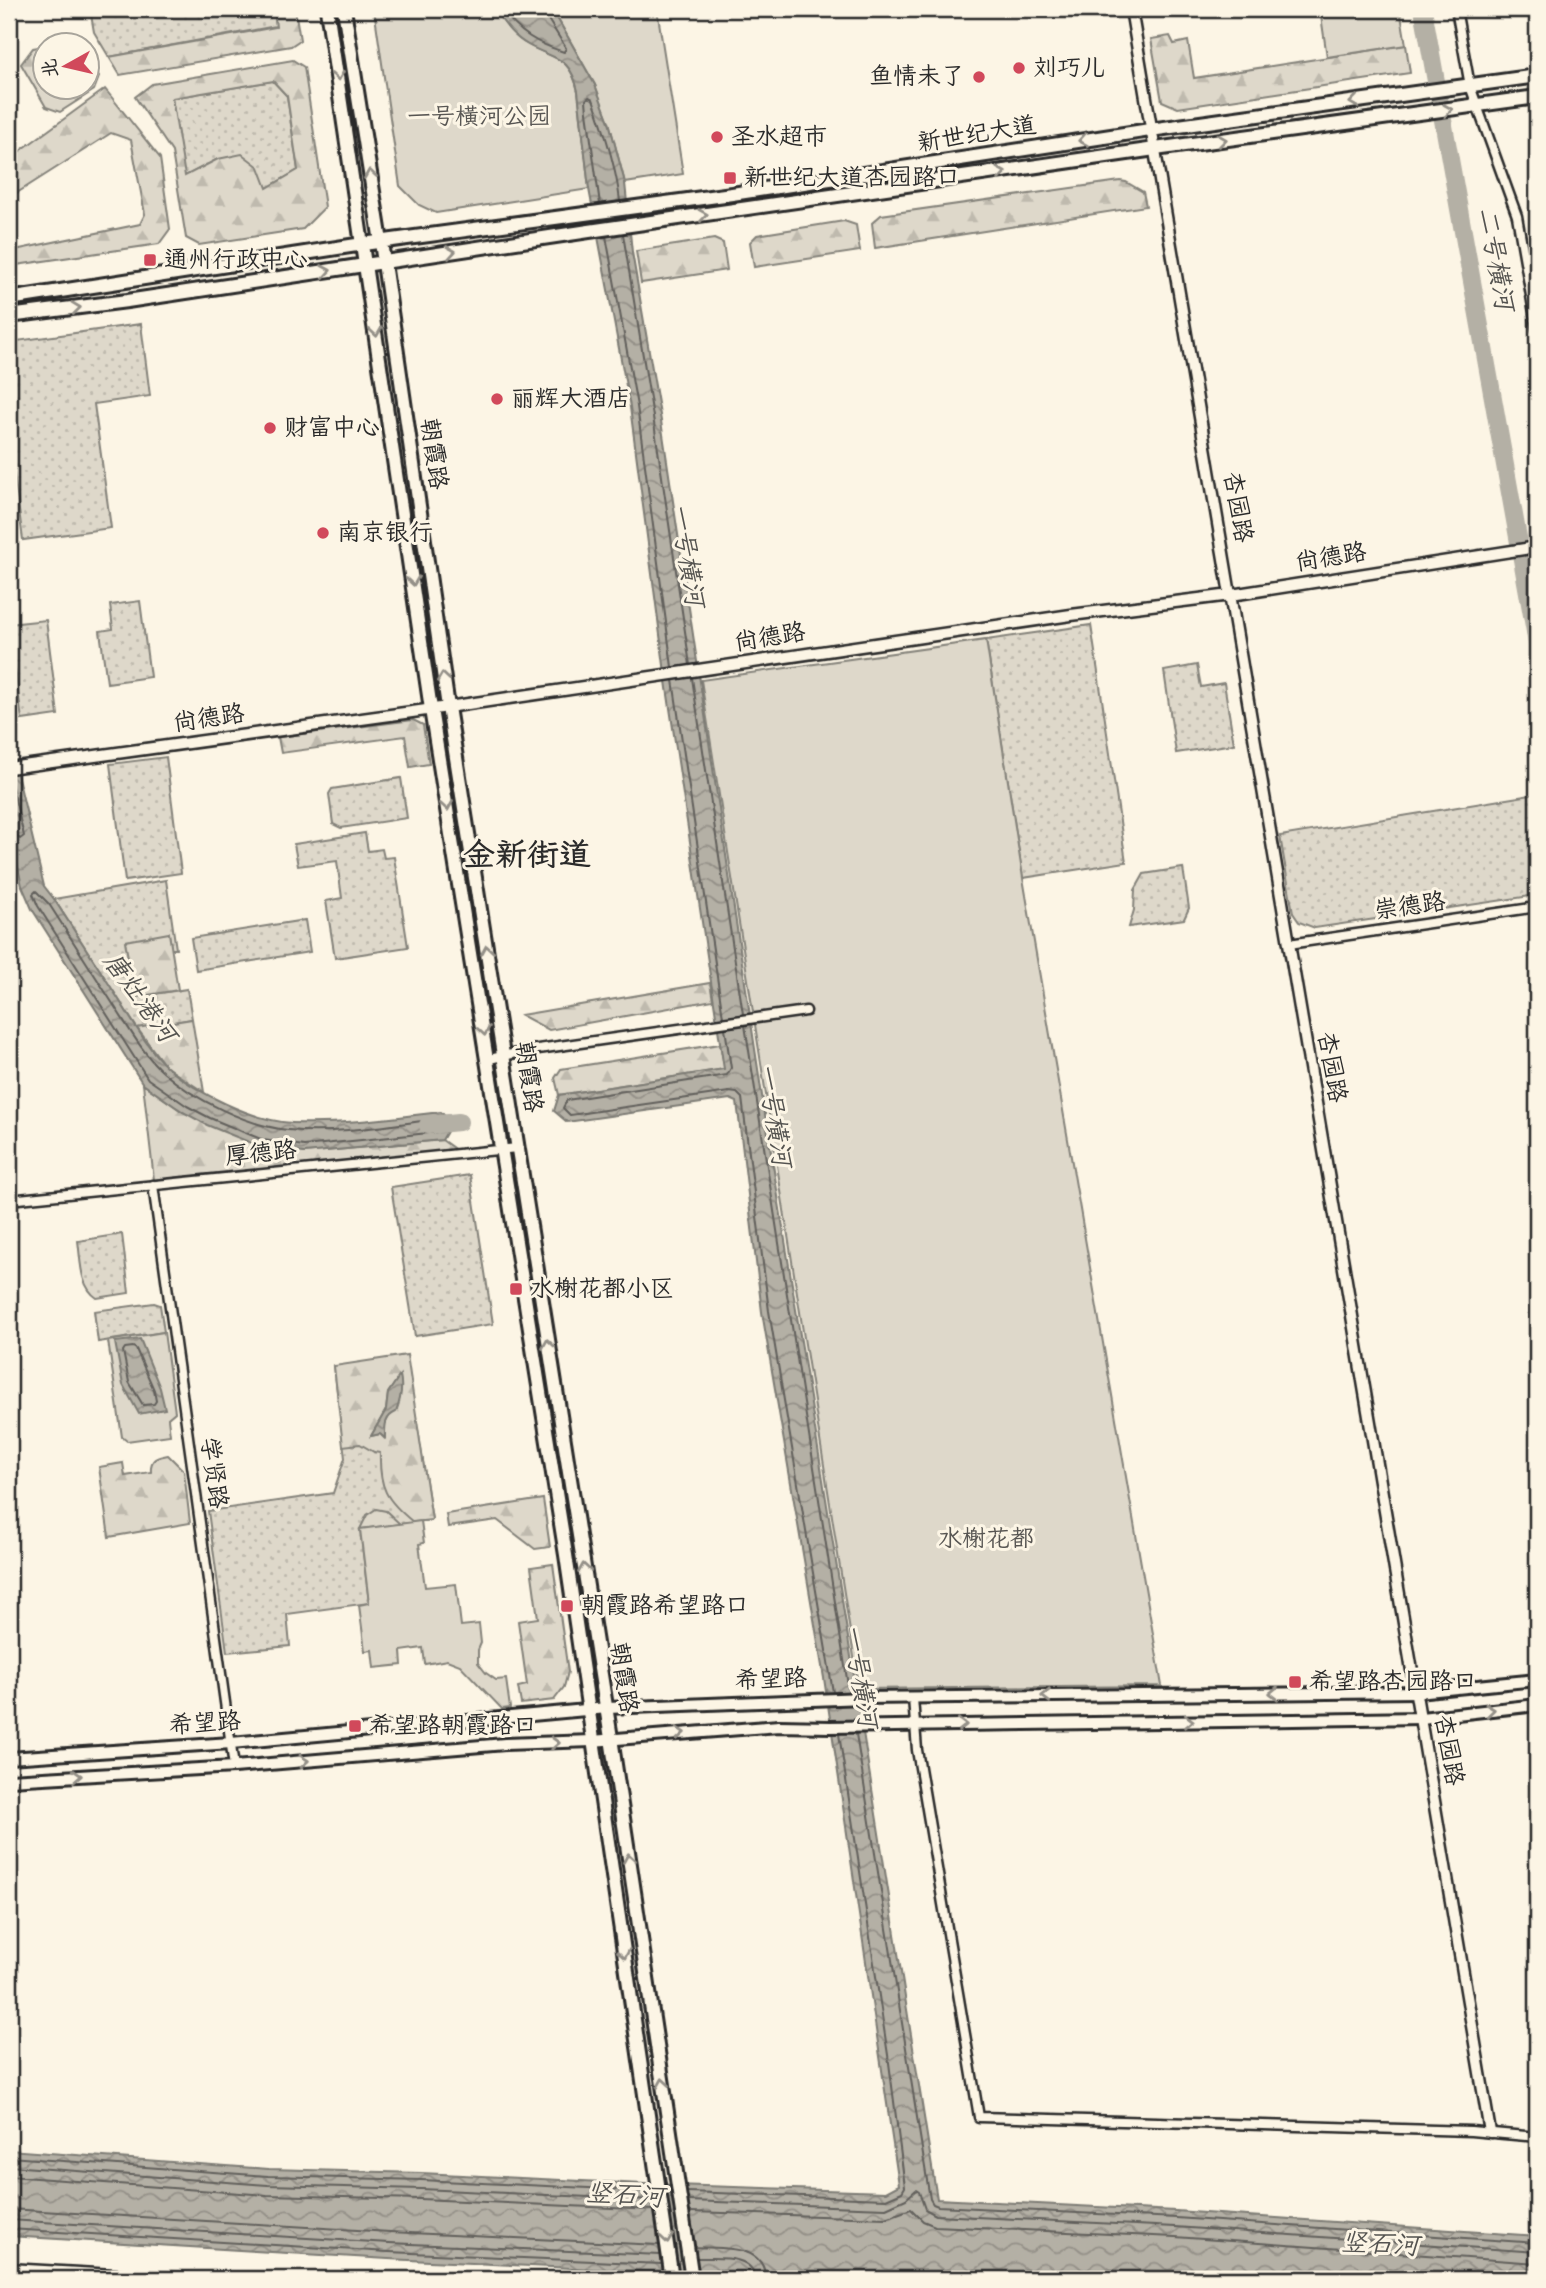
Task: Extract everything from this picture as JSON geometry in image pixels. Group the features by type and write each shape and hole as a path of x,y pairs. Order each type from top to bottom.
{"main road":[{"name":"朝霞路","path":"327,9 673,2279"},
{"name":"朝霞路","path":"344,9 384,262 448,707 607,1709 692,2279"},
{"name":"新世纪大道","path":"363,244 586,215 1150,130 1537,76"},
{"name":"新世纪大道","path":"366,264 1155,149 1537,97"},
{"path":"9,299 363,244"},
{"path":"9,316 127,301 366,264"},
{"name":"希望路","path":"9,1758 231,1743 607,1709 864,1698 1416,1692 1537,1680"},
{"name":"希望路","path":"9,1780 234,1767 505,1744 592,1741 779,1726 1421,1718 1537,1705"}],"street":[{"name":"杏园路","path":"1131,9 1490,2132"},
{"path":"1456,9 1470,86 1517,216 1537,330"},
{"name":"尚德路","path":"9,768 448,707 1058,617 1231,595 1536,547"},
{"name":"崇德路","path":"1289,944 1537,907"},
{"path":"489,1059 806,1011"},
{"name":"厚德路","path":"9,1200 517,1147"},
{"name":"学贤路","path":"153,1185 234,1767"},
{"path":"913,1698 915,1726 979,2117 1490,2132 1537,2137"},
{"path":"9,2268 202,2279"}],"green space":[{"path":"90,9 274,9 276,26 109,57 102,45 102,32 94,32"},
{"path":"274,9 295,9 300,40 291,46 120,75 109,57 276,27"},
{"name":"一号横河公园","path":"374,9 494,9 517,38 566,65 575,79 578,91 589,189 436,213 419,205 400,186"},
{"path":"552,9 657,9 683,174 625,183 609,122 595,85"},
{"path":"1320,9 1400,9 1406,45 1327,57"},
{"path":"1170,36 1174,44 1188,41 1194,78 1406,45 1410,73 1178,108 1162,101 1151,39"},
{"path":"32,49 32,83 21,64"},
{"path":"293,60 304,67 325,207 303,229 199,245 186,238 172,152 135,97 152,84","holes":["273,81 287,96 298,170 267,188 259,167 242,154 218,159 185,176 172,98"]},
{"path":"273,81 287,96 298,170 267,188 218,159 184,177 172,98"},
{"path":"105,89 160,158 170,229 159,244 9,266 9,244 10,251 140,224 145,214 131,140 111,133 9,198 9,159 87,102 102,102 102,91"},
{"path":"43,102 75,102 60,112 46,107"},
{"path":"1120,181 1143,192 1146,206 875,248 872,223 881,215"},
{"path":"844,221 856,225 860,251 754,267 750,242 757,235"},
{"path":"714,239 723,243 727,270 641,283 636,251"},
{"path":"141,324 150,396 94,404 111,528 23,540 9,436 9,342"},
{"path":"140,601 150,677 107,683 100,631 113,629 110,605"},
{"path":"46,620 58,715 22,720 9,624"},
{"path":"1091,625 1126,862 1023,878 986,640"},
{"name":"水榭花都","path":"986,640 1023,878 1162,1686 859,1689 701,680"},
{"path":"1197,665 1201,687 1224,683 1234,744 1176,753 1164,671"},
{"path":"413,720 423,725 429,764 410,767 405,736 281,753 278,737"},
{"path":"166,757 181,873 125,881 110,764"},
{"path":"401,778 407,818 341,828 333,824 329,794 332,789"},
{"path":"1537,794 1537,895 1315,928 1299,922 1293,913 1280,836"},
{"path":"365,833 368,851 382,849 384,858 394,857 408,947 335,958 326,901 342,898 337,861 298,866 294,844"},
{"path":"1183,868 1189,908 1184,919 1129,927 1134,910 1135,890 1144,874"},
{"path":"166,880 176,949 171,949 169,934 135,997 187,989 192,1019 137,1028 54,899"},
{"path":"305,920 310,952 196,970 191,938"},
{"path":"169,933 178,990 135,997 125,941"},
{"path":"710,983 713,1000 549,1030 521,1015"},
{"path":"192,1019 204,1092 166,1067 137,1028"},
{"path":"720,1044 725,1069 559,1095 555,1078 561,1069"},
{"path":"143,1084 183,1112 304,1153 442,1140 456,1150 154,1180"},
{"path":"470,1175 493,1324 415,1336 391,1187"},
{"path":"122,1234 129,1293 97,1298 84,1280 78,1241"},
{"path":"154,1303 160,1305 164,1332 98,1342 94,1311"},
{"path":"164,1332 175,1412 168,1418 170,1435 127,1441 122,1437 108,1341"},
{"path":"407,1355 432,1520 413,1522 390,1500 381,1475 380,1453 360,1444 343,1446 334,1366","holes":["400,1376 385,1424 384,1438 380,1434 371,1436 386,1410 388,1393"]},
{"path":"334,1366 418,1429 432,1520 360,1529 369,1603 287,1614 290,1646 227,1652 208,1511 333,1493 345,1458"},
{"path":"168,1455 184,1471 190,1523 109,1537 99,1467 123,1463 125,1476 151,1472 155,1459"},
{"path":"543,1499 550,1547 535,1549 497,1520 448,1527 446,1514"},
{"path":"376,1509 386,1511 400,1524 360,1529 367,1515"},
{"path":"421,1521 424,1543 419,1544 425,1587 456,1584 461,1626 479,1624 481,1643 478,1663 496,1680 506,1679 510,1708 502,1709 460,1665 447,1660 425,1664 423,1648 401,1651 402,1665 374,1668 372,1650 365,1651 359,1605 369,1603 360,1529"},
{"path":"553,1564 568,1672 564,1687 554,1700 521,1704 518,1687 527,1685 518,1621 538,1618 531,1567"}],"water":[{"name":"竖石河","path":"494,9 552,9 595,85 609,122 625,183 632,252 661,421 761,1089 937,2199 1176,2211 1537,2236 1537,2279 797,2279 388,2259 9,2236 9,2150 269,2169 644,2184 886,2192 899,2185 824,1678 762,1312 737,1102 730,1099 567,1122 554,1111 559,1095 724,1069 667,688 630,407 589,189 578,91 575,79 566,65 517,38"},
{"path":"9,740 44,886 142,1037 167,1067 209,1096 243,1111 277,1121 348,1122 441,1112 452,1123 442,1140 304,1153 261,1147 207,1125 143,1084 32,909 22,886 9,826"},
{"path":"140,1339 160,1388 165,1409 139,1414 123,1385 115,1342"},
{"path":"400,1375 400,1398 396,1412 386,1423 385,1438 380,1434 371,1436 386,1410 388,1393"}],"waterway":[{"name":"二号横河","path":"1423,9 1537,643"},
{"name":"唐灶港河","path":"428,1125 459,1122"}],"place":[{"name":"刘巧儿","path":"1019,68"},
{"name":"鱼情未了","path":"979,77"},
{"name":"圣水超市","path":"717,137"},
{"name":"新世纪大道杏园路口","path":"730,178"},
{"name":"通州行政中心","path":"150,260"},
{"name":"丽辉大酒店","path":"497,399"},
{"name":"财富中心","path":"270,428"},
{"name":"南京银行","path":"323,533"},
{"name":"水榭花都小区","path":"516,1289"},
{"name":"朝霞路希望路口","path":"567,1606"},
{"name":"希望路杏园路口","path":"1295,1682"},
{"name":"希望路朝霞路口","path":"355,1726"}],"district":[{"name":"金新街道","path":"527,856"}],"water label":[{"name":"一号横河","path":"686,555"},
{"name":"一号横河","path":"773,1115"},
{"name":"一号横河","path":"859,1676"}]}
